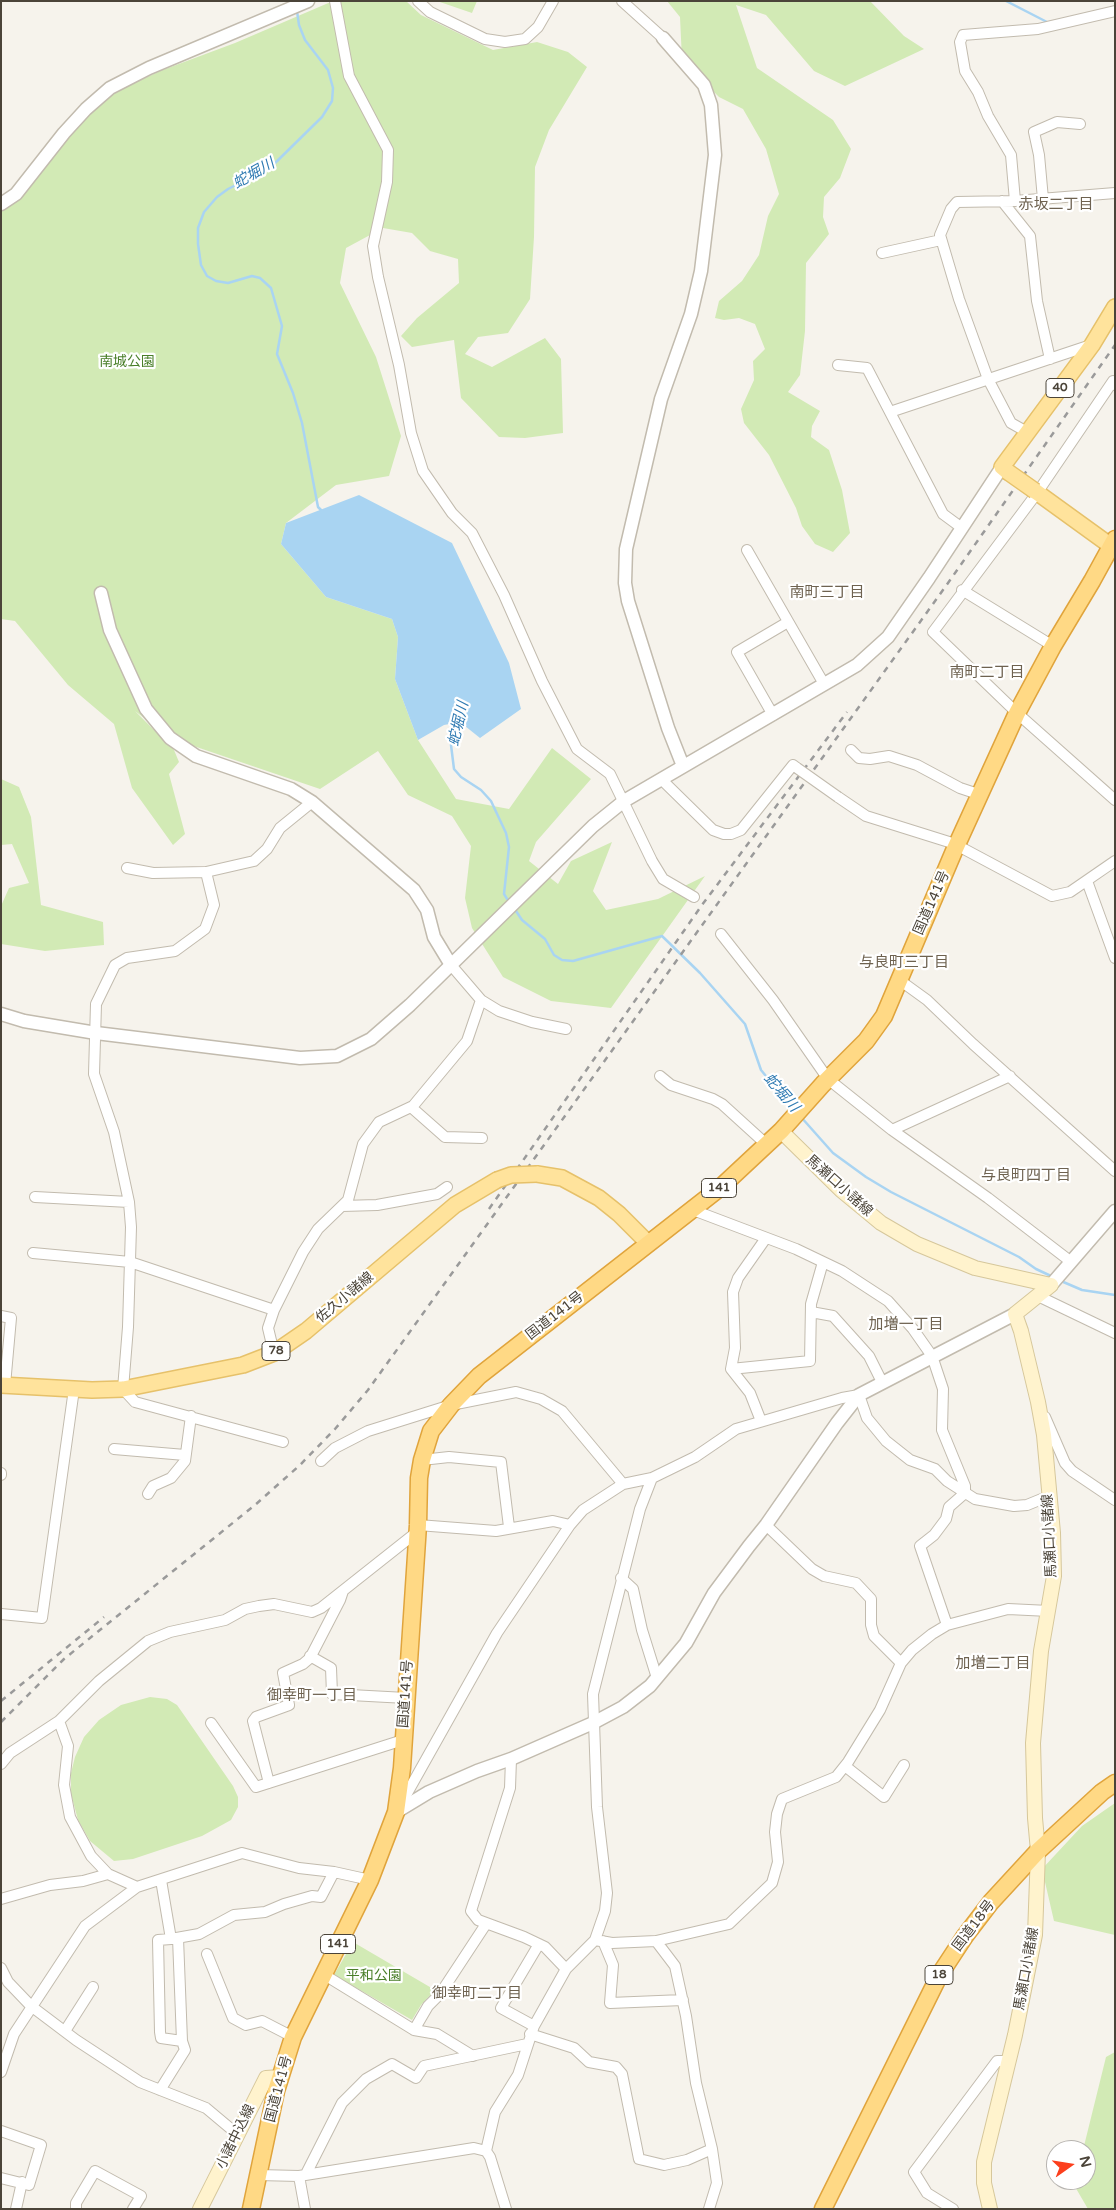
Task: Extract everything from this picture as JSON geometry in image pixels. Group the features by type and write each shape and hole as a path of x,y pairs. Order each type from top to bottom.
{"highway":[{"name":"国道141号","path":"252,2209 280,2076 293,2037 370,1880 396,1812 404,1740 419,1478 422,1460 432,1431 451,1405 479,1376 721,1187 781,1131 828,1079 866,1041 884,1016 898,979 1017,713 1053,646 1114,545"},
{"name":"国道18号","path":"824,2209 940,1974 992,1902 1038,1851 1102,1792 1115,1783"}],"main road":[{"name":"40","path":"1005,469 1027,432 1092,345 1115,307"},
{"path":"1005,469 1114,545"},
{"name":"馬瀬口小諸線","path":"781,1131 841,1190 881,1223 917,1244 975,1268 1051,1285"},
{"name":"佐久小諸線","path":"3,1385 74,1389 123,1389 242,1365 274,1353 306,1331 455,1205 497,1180 511,1175 538,1174 562,1178 599,1198 648,1243"},
{"path":"1015,1314 1051,1285"},
{"name":"馬瀬口小諸線","path":"990,2209 984,2183 984,2162 1035,1935 1038,1851 1033,1743 1041,1651 1054,1576 1053,1534 1044,1435 1021,1331 1015,1314"},
{"name":"小諸中込線","path":"200,2209 266,2078 280,2076"}],"street":[{"path":"336,1 349,76 388,150 387,182 373,246 378,277 399,365 411,433 423,470 452,512 472,533 504,595 542,681 577,749 610,774 652,861 663,879 694,897"},
{"path":"418,1 430,12 485,39 505,42 525,39 538,27 553,1"},
{"path":"622,1 662,38 704,85 711,105 716,155 701,271 692,314 662,399 626,549 625,583 628,601 668,728 683,766"},
{"path":"1,204 16,194 64,133 86,109 110,88 149,68 307,2"},
{"path":"1015,201 1012,155 965,71 960,42 963,35 1038,29 1115,12"},
{"path":"1042,199 1039,155 1034,132 1057,122 1080,124"},
{"path":"1027,432 1011,423 988,379 958,299 940,236 950,209 957,202 1015,201 1115,192"},
{"path":"1002,201 1030,236 1037,301 1050,359"},
{"path":"882,253 941,240"},
{"path":"890,412 1092,345"},
{"path":"838,365 867,368 943,514 962,528"},
{"path":"1115,385 1113,381 1036,492 962,590 933,632 1017,713 1115,800"},
{"path":"1,1014 24,1021 96,1032 300,1058 336,1056 371,1039 544,876 593,826 624,801 857,666 888,637 962,528 1005,469"},
{"path":"747,550 824,684"},
{"path":"962,590 1053,646"},
{"path":"101,593 110,630 146,709 170,738 196,756 291,789 312,802 414,890 427,910 434,937 451,965 481,1000 499,1011 532,1022 566,1029"},
{"path":"773,715 737,652 788,622"},
{"path":"850,750 859,758 870,759 889,756 917,765 960,788 981,795"},
{"path":"661,779 713,830 724,834 736,833 741,830 792,770 866,816 957,846 1052,896 1070,892 1115,861"},
{"path":"127,868 154,873 206,872 254,861 267,849 280,828 312,802"},
{"path":"206,872 214,905 206,929 176,951 127,958 114,965 96,1004 94,1074 114,1132 129,1202 131,1228 128,1326 123,1389 135,1402 283,1442"},
{"path":"1087,881 1115,958"},
{"path":"721,934 773,1000 828,1079 892,1130 988,1198 1070,1261"},
{"path":"898,979 927,1000 973,1044 1115,1171"},
{"path":"274,1353 268,1328 274,1310 318,1229 348,1200 362,1144 379,1122 411,1107 467,1041 481,1000"},
{"path":"660,1076 671,1085 722,1104 766,1144"},
{"path":"892,1130 1010,1076"},
{"path":"411,1107 445,1137 482,1138"},
{"path":"342,1206 377,1205 436,1194 447,1187"},
{"path":"35,1197 129,1202"},
{"path":"693,1210 766,1238 842,1271 888,1301 913,1329 932,1356 944,1389 942,1430 966,1486 965,1493 949,1507 946,1519 934,1535 920,1546 947,1625"},
{"path":"1051,1285 1070,1261 1115,1212"},
{"path":"761,1421 750,1393 731,1369 735,1348 733,1292 738,1278 766,1238"},
{"path":"33,1253 130,1262 274,1310"},
{"path":"731,1369 810,1361 811,1304 823,1262"},
{"path":"1038,1296 1115,1333"},
{"path":"811,1312 833,1316 869,1356 882,1382"},
{"path":"396,1812 497,1633 583,1510 623,1484 652,1478 695,1457 736,1429 859,1395 1015,1314"},
{"path":"1,1316 11,1318 3,1385"},
{"path":"1,1614 42,1618 74,1389"},
{"path":"321,1461 335,1448 368,1431 451,1405 516,1392 541,1399 562,1411 623,1484"},
{"path":"859,1395 867,1418 886,1441 910,1460 934,1469 947,1481 975,1499 1014,1506 1027,1504 1049,1496"},
{"path":"396,1812 429,1792 593,1723 623,1707 650,1686 686,1643 714,1593 748,1546 766,1526 837,1422 859,1395"},
{"path":"1038,1402 1065,1463 1072,1471 1115,1500"},
{"path":"148,1494 154,1486 171,1478 184,1461 191,1416"},
{"path":"114,1449 185,1455"},
{"path":"422,1460 449,1457 501,1462 509,1528"},
{"path":"506,2209 496,2170 486,2151 495,2112 518,2075 530,2035 566,1969 599,1941 605,1911 607,1893 597,1807 593,1694 640,1509 652,1478"},
{"path":"1,1764 10,1752 59,1721 98,1682 148,1640 170,1632 225,1620 246,1609 259,1606 274,1604 312,1612 321,1608 417,1529 496,1531 553,1521 570,1526"},
{"path":"766,1526 812,1569 824,1576 856,1583 871,1599 871,1625 874,1636 900,1663"},
{"path":"622,1578 633,1589 642,1630 657,1678"},
{"path":"269,1783 253,1721 256,1717 289,1705 283,1673 303,1664 310,1656 340,1600 343,1590"},
{"path":"599,1941 656,1941 729,1924 772,1883 778,1862 775,1832 777,1814 782,1799 836,1777 880,1710 900,1663 912,1650 947,1625 1008,1609 1049,1611"},
{"path":"310,1656 331,1668 332,1694 406,1698"},
{"path":"59,1721 68,1746 64,1785 70,1817 91,1856 108,1874 137,1887"},
{"path":"211,1723 256,1787 404,1740"},
{"path":"511,1759 510,1788 471,1911 478,1920 486,1924 545,1947 566,1969"},
{"path":"845,1766 884,1797 904,1764"},
{"path":"1,2072 14,2034 85,1926 137,1887 242,1853 299,1868 334,1872 370,1880"},
{"path":"182,2041 161,2038 158,1940 199,1934 234,1915 265,1912 312,1896 321,1897 334,1872"},
{"path":"1,1899 50,1885 83,1881 108,1874"},
{"path":"160,2090 185,2050 182,2041 174,1938 161,1880"},
{"path":"414,2030 428,2006 440,1994 486,1924"},
{"path":"599,1941 613,1965 610,2002 683,2000"},
{"path":"656,1941 675,1966 683,2000 696,2083 712,2149 717,2183 709,2209"},
{"path":"538,1944 501,2008 530,2035 568,2045 589,2062 616,2066 622,2074 639,2159 664,2165 687,2160 712,2149"},
{"path":"207,1954 234,2018 246,2025 262,2021 293,2037"},
{"path":"1,1968 8,1982 31,2006 65,2031 140,2082 206,2108 237,2134"},
{"path":"323,1974 414,2030 437,2034 474,2056"},
{"path":"65,2031 92,1987"},
{"path":"305,2209 302,2175 342,2103 366,2079 392,2064 416,2078 424,2066 474,2056 530,2035"},
{"path":"953,2209 927,2193 914,2172 997,2060 1008,2062"},
{"path":"1,2131 41,2145 29,2185 1,2178"},
{"path":"258,2175 302,2175 464,2148 486,2151"},
{"path":"76,2209 76,2203 95,2171 141,2196 133,2209"},
{"path":"16,2209 22,2182"}],"green space":[{"name":"南城公園","path":"333,1 406,1 421,15 493,50 537,42 568,52 587,67 549,130 535,167 534,237 530,299 508,333 478,337 465,354 492,367 545,338 561,359 563,433 525,438 499,437 461,398 454,340 412,347 401,336 417,318 459,283 458,259 430,251 412,233 383,228 346,248 340,283 376,357 401,436 389,476 336,485 286,523 281,544 326,597 392,619 398,637 395,679 418,740 456,799 509,809 552,748 591,779 536,842 529,861 558,884 571,861 612,842 593,891 606,910 658,899 705,876 611,1008 551,1001 503,977 472,928 465,898 471,846 452,816 408,795 378,751 320,789 170,738 135,711 174,750 179,762 169,774 185,834 173,845 132,788 114,724 68,685 15,621 1,619 1,209 20,195 89,114 116,92 160,71 235,43"},
{"path":"437,1 477,1 472,13"},
{"path":"667,1 870,1 904,36 924,49 845,86 814,71 766,15 736,5 757,68 833,120 851,149 840,178 824,197 823,217 829,234 806,263 805,331 800,375 788,392 820,411 812,426 811,437 829,450 842,490 850,533 833,552 815,544 802,526 796,508 769,455 744,423 741,409 754,380 753,361 765,349 755,324 739,318 724,320 715,318 719,301 742,281 759,255 768,216 779,194 766,149 743,109 719,97 682,60 680,17"},
{"path":"1,779 19,787 31,817 41,905 103,922 104,945 45,951 1,944 1,906 9,888 29,883 12,844 1,845"},
{"path":"150,1697 167,1699 177,1705 233,1786 238,1797 238,1807 231,1820 202,1836 133,1859 114,1861 90,1841 78,1820 71,1794 71,1773 75,1757 84,1737 99,1720 121,1705"},
{"path":"1115,1803 1115,1935 1054,1921 1042,1869 1082,1826"},
{"name":"平和公園","path":"353,1942 435,1990 421,2005 412,2020 334,1975"},
{"path":"1115,2052 1115,2209 1088,2209 1077,2190 1096,2190 1096,2140 1085,2140 1106,2057"}],"water":[{"path":"359,495 452,543 509,663 521,709 480,738 460,722 444,725 418,740 395,679 398,637 392,619 326,597 281,544 286,523"}],"waterway":[{"path":"1006,1 1047,22"},
{"name":"蛇堀川","path":"297,11 299,25 305,40 328,70 333,88 332,101 322,117 270,168 228,189 217,197 204,212 198,228 198,244 201,265 207,276 216,281 228,283 252,276 260,278 271,288 282,326 277,354 293,393 302,423 318,507 322,511"},
{"name":"蛇堀川","path":"461,720 451,745 454,769 461,777 481,790 491,801 506,833 509,847 504,894 509,902"},
{"name":"蛇堀川","path":"514,908 522,920 545,939 554,955 562,960 573,961 662,936 700,973 745,1024 761,1070 792,1108"},
{"name":"蛇堀川","path":"801,1117 833,1153 866,1177 891,1192 1019,1257 1036,1269 1051,1276"},
{"name":"蛇堀川","path":"1061,1281 1082,1290 1115,1295"}],"railway":[{"path":"1,1722 64,1659 255,1505 300,1465 335,1429 368,1390 948,583 1115,345"},
{"path":"489,1209 702,905 847,712"},
{"path":"1,1701 104,1617"}],"district":[{"name":"赤坂二丁目","path":"1056,205"},
{"name":"南町三丁目","path":"827,593"},
{"name":"南町二丁目","path":"987,673"},
{"name":"与良町三丁目","path":"904,963"},
{"name":"与良町四丁目","path":"1026,1176"},
{"name":"加増一丁目","path":"906,1325"},
{"name":"加増二丁目","path":"993,1664"},
{"name":"御幸町一丁目","path":"312,1696"},
{"name":"御幸町二丁目","path":"477,1994"}]}
